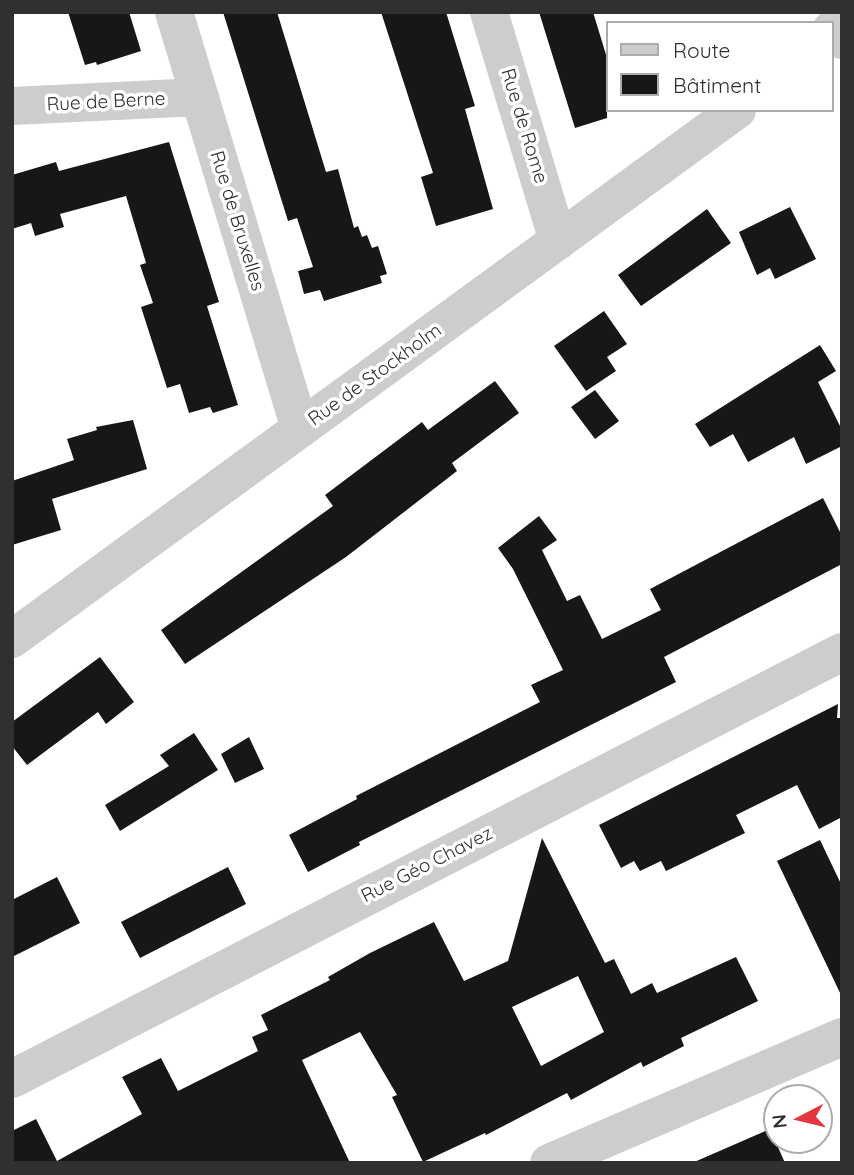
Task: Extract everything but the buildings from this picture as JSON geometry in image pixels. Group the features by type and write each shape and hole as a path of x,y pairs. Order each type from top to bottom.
{"street":[{"name":"Rue de Bruxelles","path":"174,12 300,429"},
{"name":"Rue de Rome","path":"489,12 558,241"},
{"name":"Rue de Berne","path":"12,106 200,97"},
{"name":"Rue de Stockholm","path":"12,639 734,112"},
{"name":"Rue Géo Chavez","path":"12,1079 842,652"},
{"path":"550,1163 842,1037"}]}
